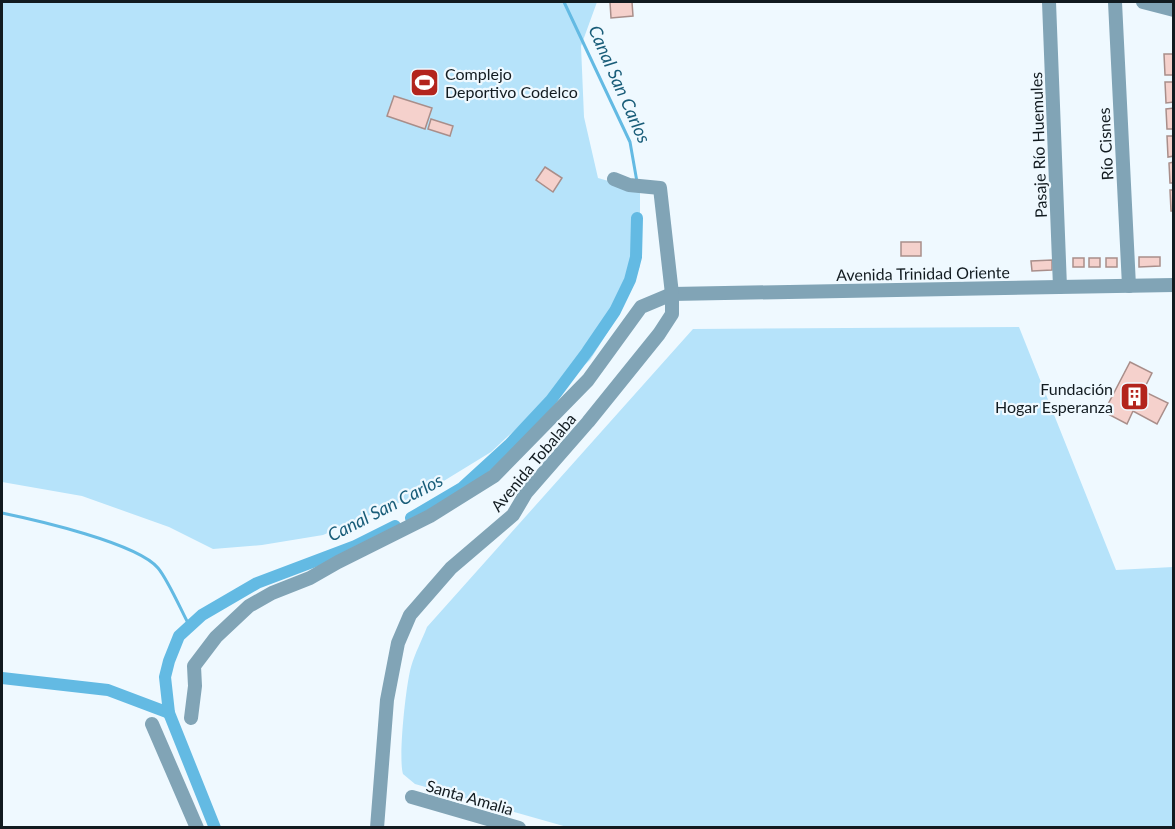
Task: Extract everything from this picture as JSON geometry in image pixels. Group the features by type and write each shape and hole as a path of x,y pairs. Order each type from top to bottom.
{"street":[{"name":"Pasaje Río Huemules","path":"1048,2 1060,287"},
{"name":"Río Cisnes","path":"1115,2 1129,286"},
{"path":"1143,2 1173,10"},
{"name":"Avenida Tobalaba","path":"377,828 387,700 398,643 410,615 451,568 513,515 526,493 588,422 659,334 672,314 672,294 660,188 629,186 614,179"},
{"name":"Avenida Trinidad Oriente","path":"672,294 1173,285"},
{"path":"191,718 195,686 194,666 216,637 249,606 272,593 310,578 430,516 494,476 588,380 642,307 672,294"},
{"path":"152,724 197,828"},
{"name":"Santa Amalia","path":"412,797 519,828"}],"shaded area":[{"path":"2,2 597,2 581,46 584,117 598,178 640,190 640,266 621,311 590,360 491,452 429,490 323,535 262,545 213,549 169,527 82,496 2,482"},
{"path":"1019,327 1116,570 1173,567 1173,827 567,827 415,784 403,774 402,738 409,676 414,657 427,627 693,329"}],"building":[{"path":"610,2 632,2 633,16 611,18"},
{"path":"1164,54 1173,54 1174,75 1165,75"},
{"path":"1165,82 1174,82 1174,102 1166,103"},
{"path":"394,96 432,108 425,129 387,116"},
{"path":"1174,108 1174,129 1167,129 1166,109"},
{"path":"431,119 453,126 450,136 428,129"},
{"path":"1167,136 1174,136 1174,156 1168,157"},
{"path":"1174,162 1174,183 1170,183 1169,163"},
{"path":"545,167 562,178 553,192 536,180"},
{"path":"1170,190 1174,190 1174,211 1171,211"},
{"path":"901,242 921,242 921,256 901,256"},
{"path":"1139,257 1160,257 1160,266 1139,267"},
{"path":"1073,258 1084,258 1084,267 1073,267"},
{"path":"1089,258 1100,258 1100,267 1089,267"},
{"path":"1106,258 1117,258 1117,267 1106,267"},
{"path":"1052,260 1052,270 1032,271 1031,261"},
{"name":"Fundación Hogar Esperanza","path":"1130,362 1152,373 1143,391 1168,403 1157,424 1133,411 1127,424 1104,412"}],"waterway":[{"name":"Canal San Carlos","path":"564,2 630,142 637,182"},
{"name":"Canal San Carlos","path":"411,518 462,488 509,445 551,400 615,311 630,280 636,257 637,218"},
{"path":"2,513 108,541 147,559 162,573 189,625"},
{"name":"Canal San Carlos","path":"215,828 169,713 165,677 179,636 202,615 257,583 355,546 395,526"},
{"path":"2,678 108,690 169,713"}],"place":[{"name":"Complejo Deportivo Codelco","path":"424,82"},
{"name":"Fundación Hogar Esperanza","path":"1134,397"}]}
